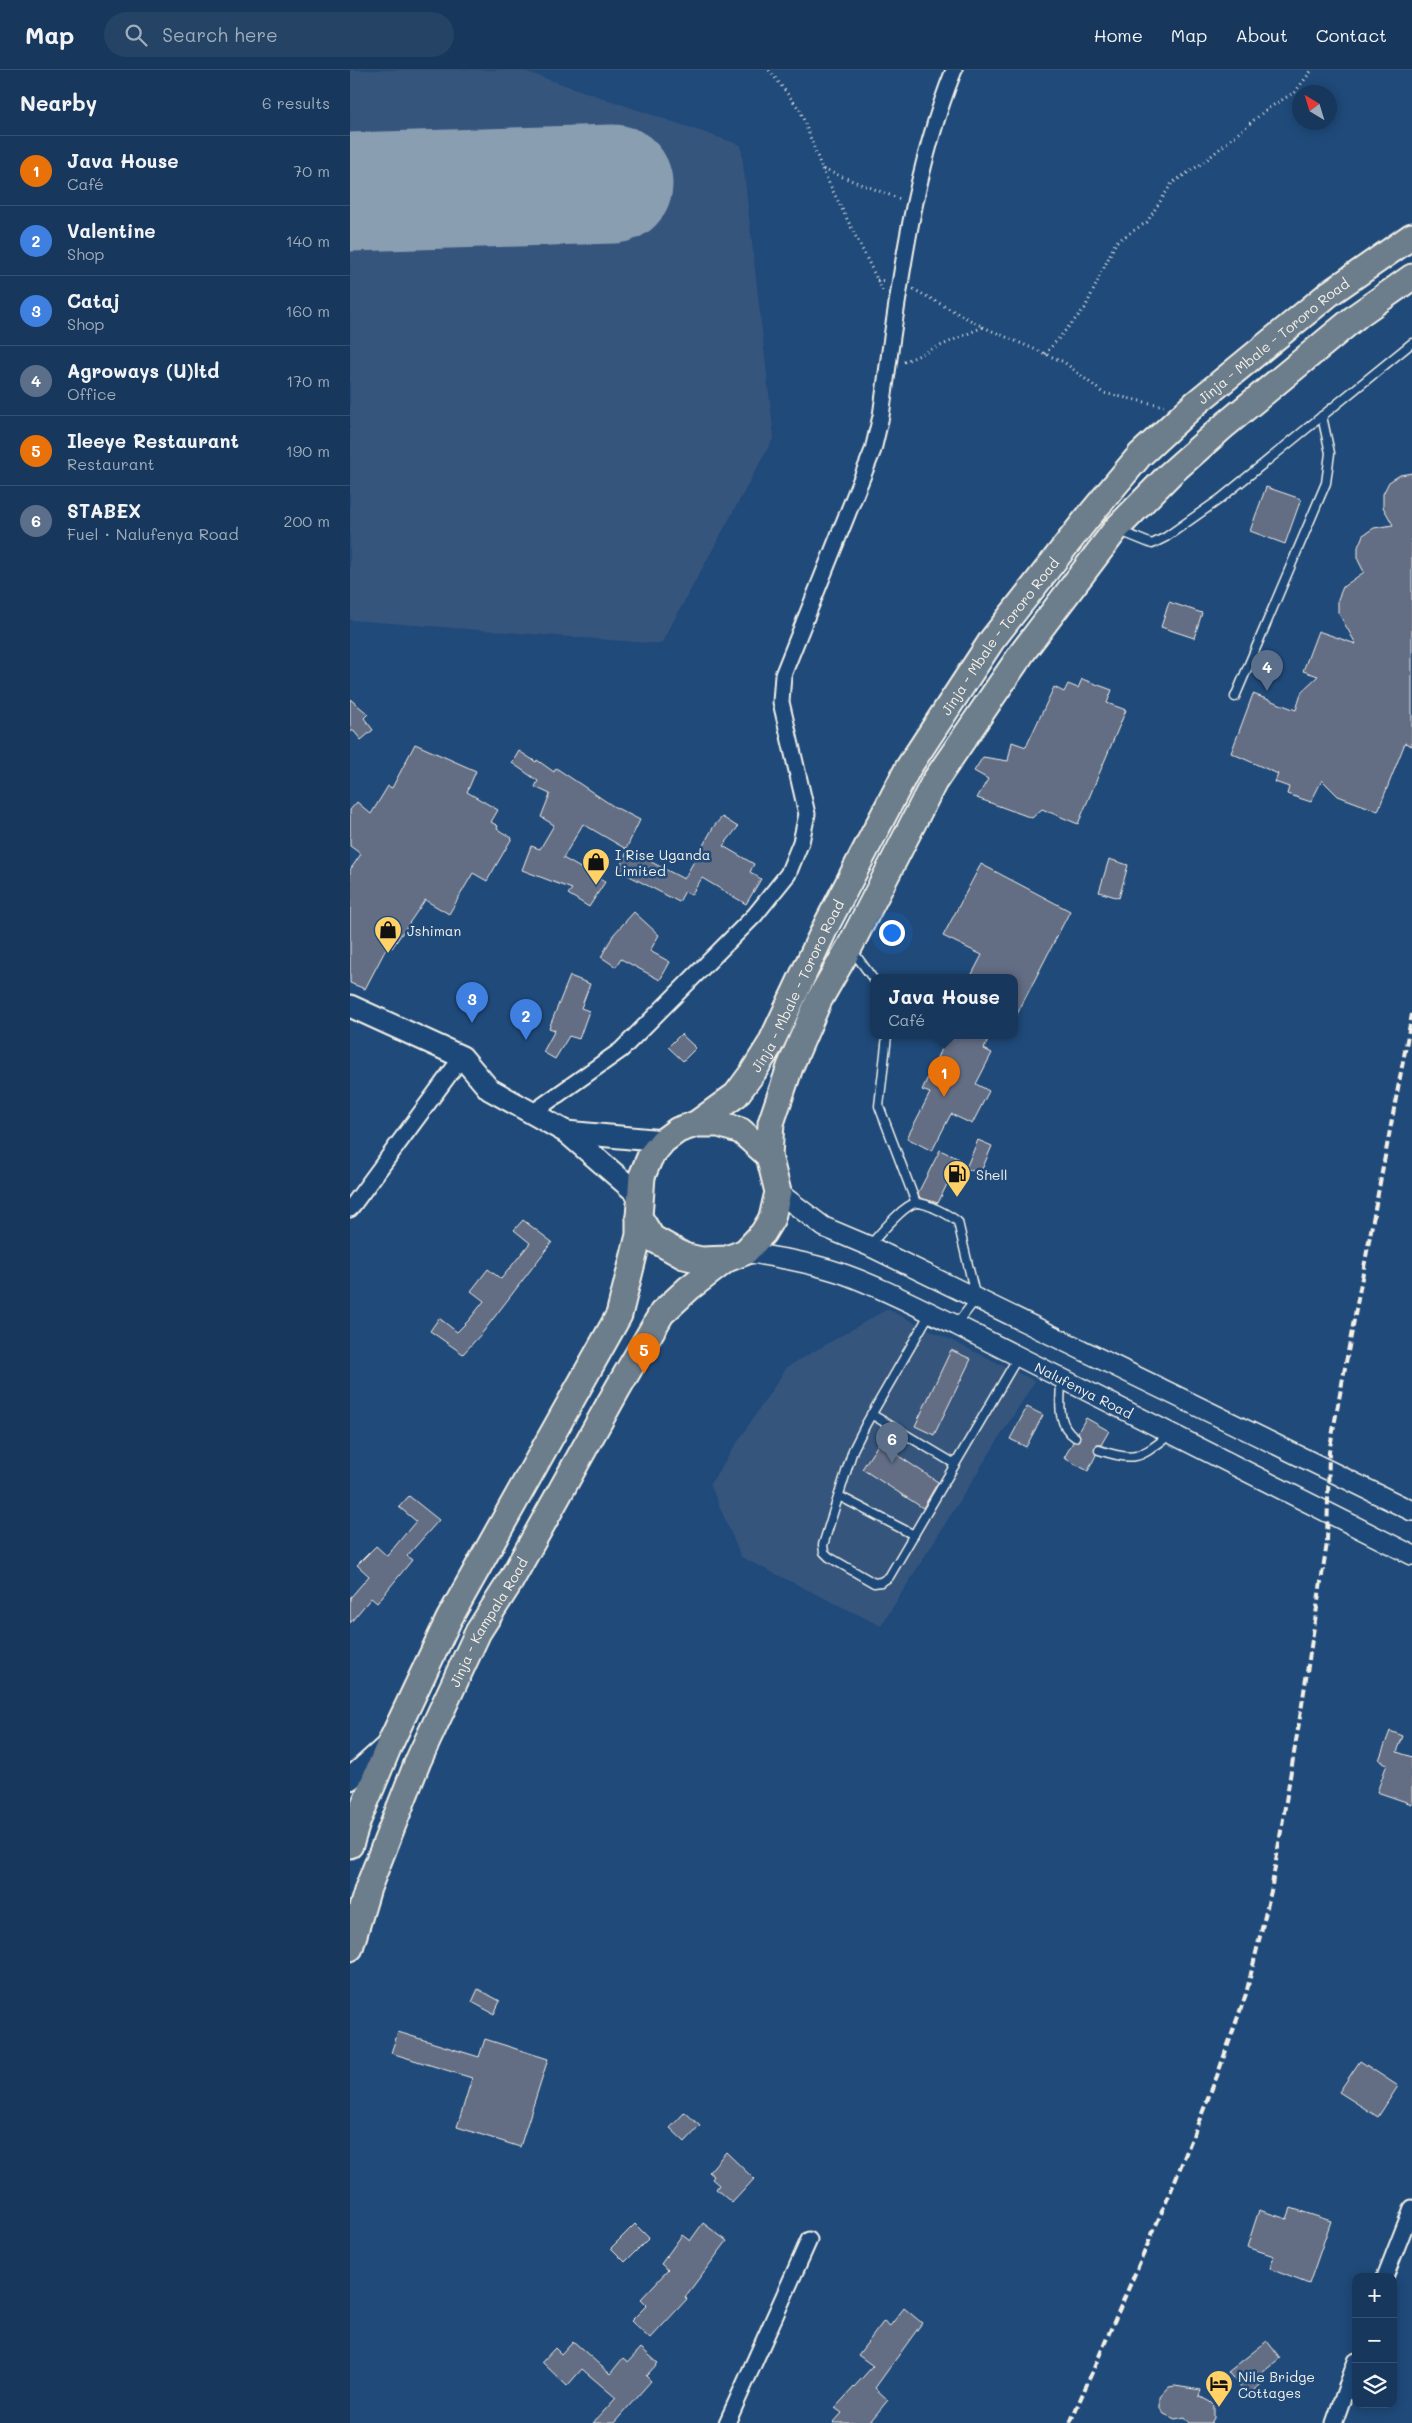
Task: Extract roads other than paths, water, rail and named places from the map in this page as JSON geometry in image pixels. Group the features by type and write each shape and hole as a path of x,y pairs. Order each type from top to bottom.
{"highway":[{"name":"Jinja - Mbale - Tororo Road","path":"696,1124 736,1095 770,1045 827,924 908,768 992,640 1085,521 1140,455 1188,410 1330,293 1412,236"},
{"name":"Jinja - Mbale - Tororo Road","path":"768,1156 771,1123 790,1067 819,1000 850,946 934,782 1022,653 1116,529 1170,474 1225,425 1358,315 1412,277"},
{"path":"350,1845 358,1820 391,1742 449,1619 619,1314 639,1235 640,1206 642,1176 650,1157 663,1141 678,1130 696,1124 719,1124 741,1131 768,1156 778,1192 772,1218 763,1233 736,1256 701,1260 684,1256 652,1238 640,1206"},
{"name":"Jinja - Kampala Road","path":"350,1948 368,1888 418,1761 478,1632 510,1582 662,1313 689,1288 736,1256"}],"main road":[{"path":"350,1006 462,1057 489,1089 566,1132 640,1206"},
{"path":"566,1132 663,1141"},
{"path":"350,1779 391,1742"}],"street":[{"path":"532,1113 621,1050 755,915 788,874 802,842 807,814 781,702 782,676 873,450 881,416 915,205 933,128 954,70"},
{"path":"350,1209 462,1057"},
{"path":"778,1192 824,1227 869,1246 1412,1511"},
{"name":"Nalufenya Road","path":"736,1256 800,1261 840,1273 956,1325 1412,1555"},
{"path":"1387,2273 1412,2208"},
{"path":"727,2423 809,2240"},
{"path":"1334,2423 1355,2363"}],"lane":[{"path":"1116,529 1152,544 1166,537 1220,498 1412,343"},
{"path":"1235,697 1326,483 1330,453 1322,416"},
{"path":"850,946 870,974"},
{"path":"887,1039 879,1106 916,1203"},
{"path":"869,1246 905,1209 916,1203 926,1205 958,1222 976,1299 956,1325"},
{"path":"930,1313 871,1414 853,1450 823,1545 824,1552 829,1558 874,1582 882,1582 889,1577 1018,1356"},
{"path":"1061,1378 1061,1422 1067,1431 1075,1437"},
{"path":"871,1414 955,1464"},
{"path":"1099,1450 1120,1457 1134,1458 1143,1455 1171,1434"},
{"path":"839,1496 914,1535"}],"railway":[{"path":"1070,2423 1170,2193 1217,2076 1246,1994 1271,1891 1327,1543 1329,1452 1412,1014"}],"place":[{"name":"Agroways (U)ltd","path":"1267,691"},
{"name":"I Rise Uganda Limited","path":"596,886"},
{"name":"Jshiman","path":"388,954"},
{"name":"Cataj","path":"472,1023"},
{"name":"Valentine","path":"526,1040"},
{"name":"Java House","path":"944,1097"},
{"name":"Shell","path":"957,1198"},
{"name":"Ileeye Restaurant","path":"644,1374"},
{"name":"STABEX","path":"892,1463"},
{"name":"Nile Bridge Cottages","path":"1219,2408"}]}
